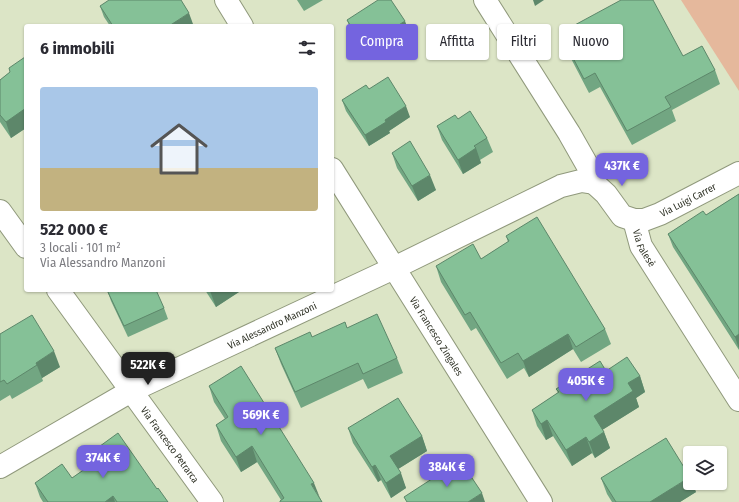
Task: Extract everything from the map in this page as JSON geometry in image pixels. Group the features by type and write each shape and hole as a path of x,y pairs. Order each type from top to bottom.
{"street":[{"path":"226,0 241,24"},
{"name":"Via Falesè","path":"485,0 573,140 590,170 594,183 606,194 622,216 634,220 641,246 739,400"},
{"name":"Via Francesco Zingales","path":"334,172 541,502"},
{"name":"Via Luigi Carrer","path":"634,220 644,220 660,214 739,173"},
{"name":"Via Alessandro Manzoni","path":"0,467 131,391 394,268 561,186 581,181 594,183"},
{"path":"0,211 24,244"},
{"name":"Via Francesco Petrarca","path":"59,292 212,502"}],"shaded area":[{"path":"681,0 739,0 739,91"}],"building":[{"path":"109,0 181,0 189,13 172,24 112,24 100,6"},
{"path":"378,0 391,0 405,21 400,24 350,24 347,20"},
{"path":"621,0 653,0 683,56 702,46 715,70 665,97 671,107 627,131 595,73 584,79 574,60 623,60 623,24 577,24"},
{"path":"24,58 24,109 6,122 0,115 0,80 10,72 9,68"},
{"path":"388,77 406,106 385,120 386,122 365,135 342,100 366,85 369,89"},
{"path":"470,111 487,138 474,146 476,148 458,160 437,126 455,115 458,119"},
{"path":"410,141 430,175 412,186 392,153"},
{"path":"739,194 739,334 735,337 668,234 703,211 706,215"},
{"path":"537,217 605,329 576,347 568,334 523,361 518,353 501,363 470,312 465,315 436,266 473,244 481,259 509,241 506,236"},
{"path":"108,292 157,292 164,308 124,326"},
{"path":"377,314 397,358 363,374 358,363 295,392 275,348 310,332 312,337 345,322 347,328"},
{"path":"32,315 54,351 36,363 37,365 7,384 4,380 0,382 0,334"},
{"path":"627,357 640,376 628,383 633,391 594,416 604,432 589,442 586,437 566,450 547,420 541,424 532,410 559,392 556,389 600,361 606,371"},
{"path":"241,366 314,483 311,484 322,502 280,502 284,498 252,446 236,457 216,425 228,417 209,386"},
{"path":"398,398 422,436 390,456 401,473 386,483 375,465 372,467 348,428"},
{"path":"118,433 157,489 158,488 168,502 117,502 113,496 105,502 48,502 35,483 62,464 72,478 102,457 96,449"},
{"path":"666,438 683,466 683,481 650,502 616,502 601,478"},
{"path":"458,462 465,473 468,472 482,493 468,502 407,502 404,497"}]}
